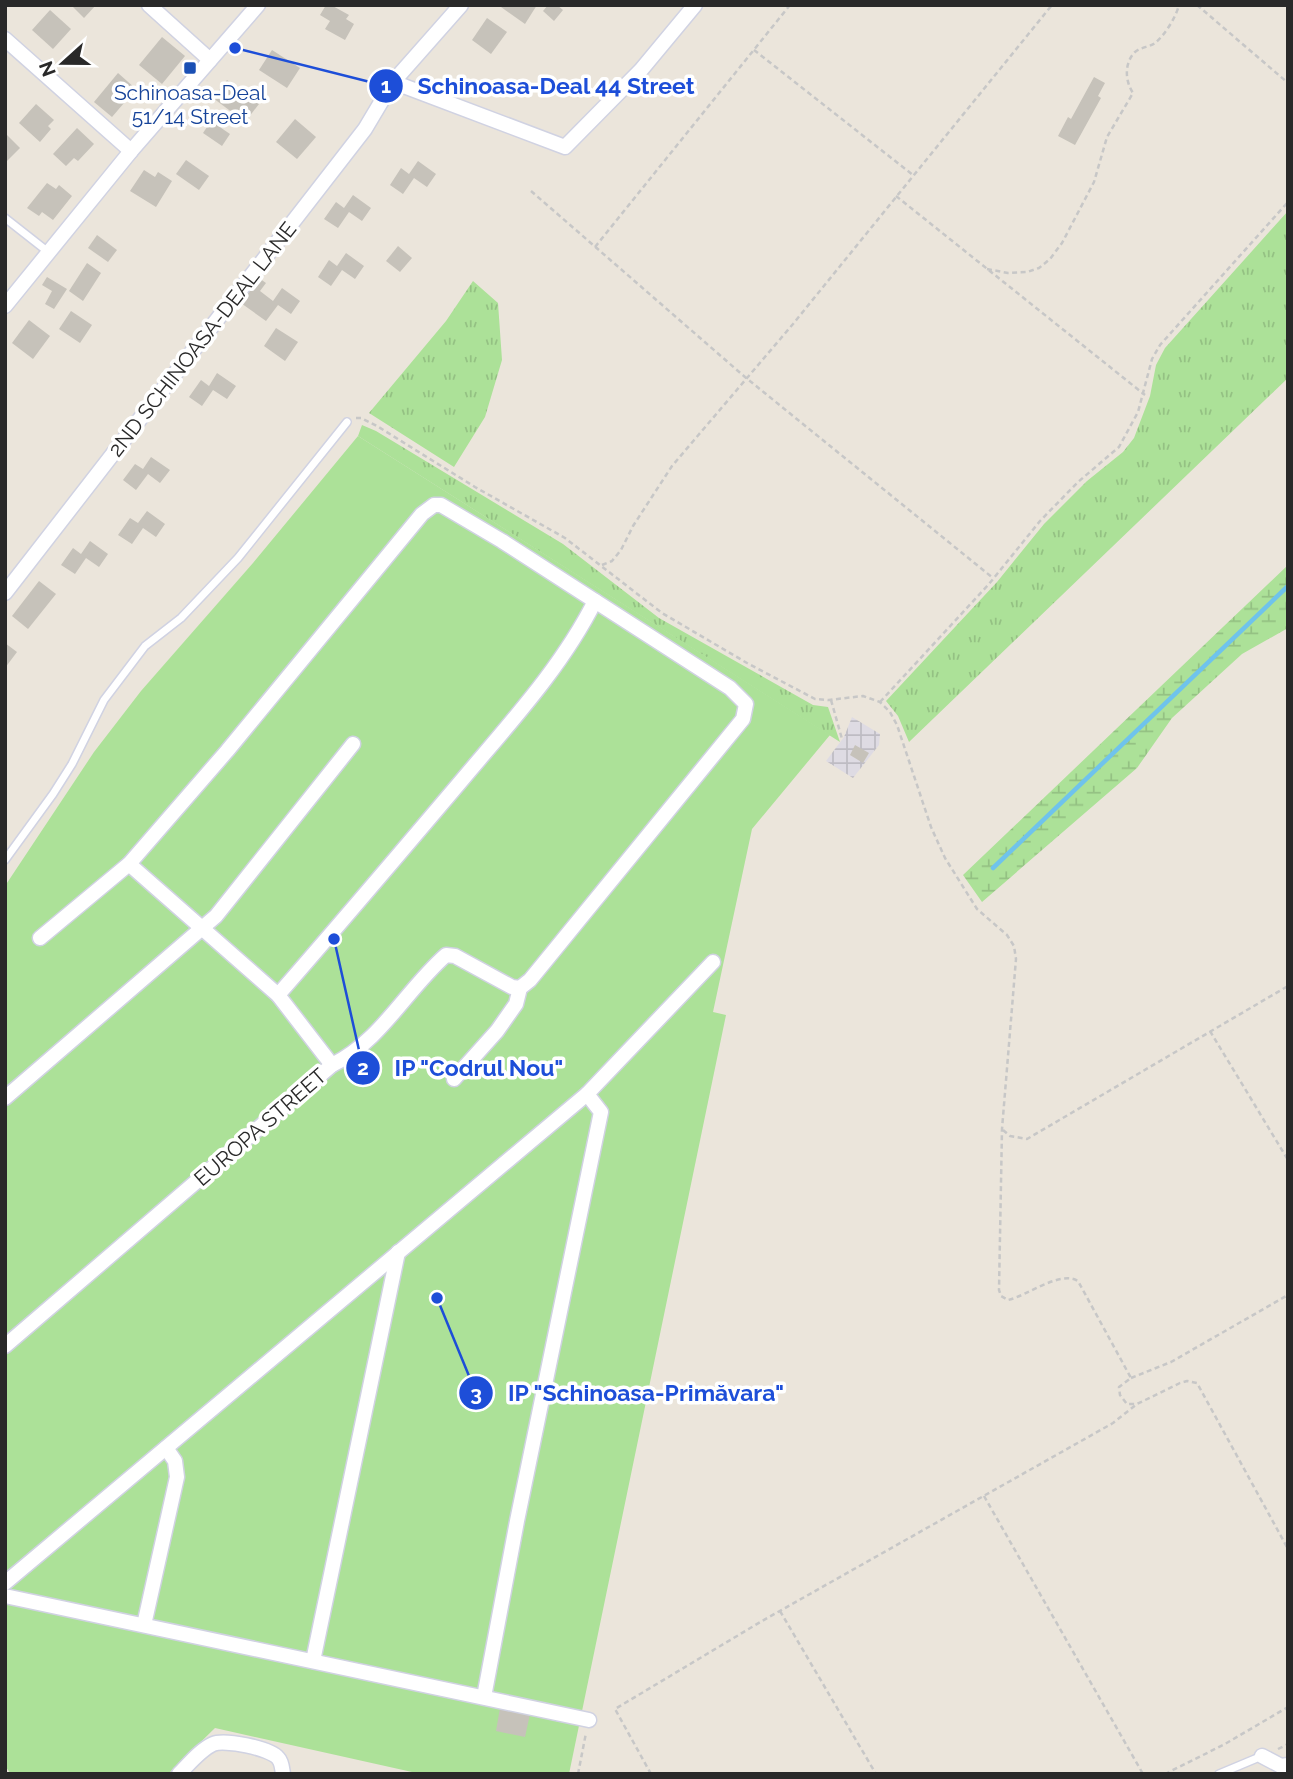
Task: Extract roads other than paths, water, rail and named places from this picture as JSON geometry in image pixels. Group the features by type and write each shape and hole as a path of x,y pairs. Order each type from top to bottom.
{"street":[{"path":"149,5 210,60"},
{"path":"5,306 47,251 131,151 258,5"},
{"name":"2ND SCHINOASA-DEAL LANE","path":"5,593 365,129 393,82 461,5"},
{"path":"393,82 565,147 641,71 695,5"},
{"path":"5,40 131,151"},
{"path":"40,938 129,864 227,751 428,508 441,505 502,541 730,688 746,704 743,719 530,980 520,988 516,1004 497,1031 454,1079"},
{"path":"278,995 364,898 501,733 582,629 595,601"},
{"path":"5,1098 201,929 232,896 354,744"},
{"path":"129,864 278,995 331,1065"},
{"name":"EUROPA STREET","path":"5,1346 331,1065 349,1056 373,1036 446,955 455,956 512,987 520,988"},
{"path":"5,1583 587,1094 713,961"},
{"path":"484,1697 517,1521 601,1112 587,1094"},
{"path":"313,1661 398,1252"},
{"path":"144,1625 177,1477 176,1461 166,1448"},
{"path":"5,1596 589,1720"},
{"path":"179,1774 208,1747 222,1742 275,1755 279,1759 283,1774"},
{"path":"1262,1756 1282,1768"}],"lane":[{"path":"5,218 47,251"},
{"path":"5,860 72,764 104,700 120,678 145,646 181,618 238,558 347,422"},
{"path":"1219,1774 1262,1756"}],"waterway":[{"path":"993,868 1288,586"}],"place":[{"name":"Schinoasa-Deal 44 Street","path":"235,48"},
{"name":"Schinoasa-Deal 51/14 Street","path":"190,68"},
{"name":"IP \"Codrul Nou\"","path":"334,939"},
{"name":"IP \"Schinoasa-Primăvara\"","path":"437,1298"}]}
